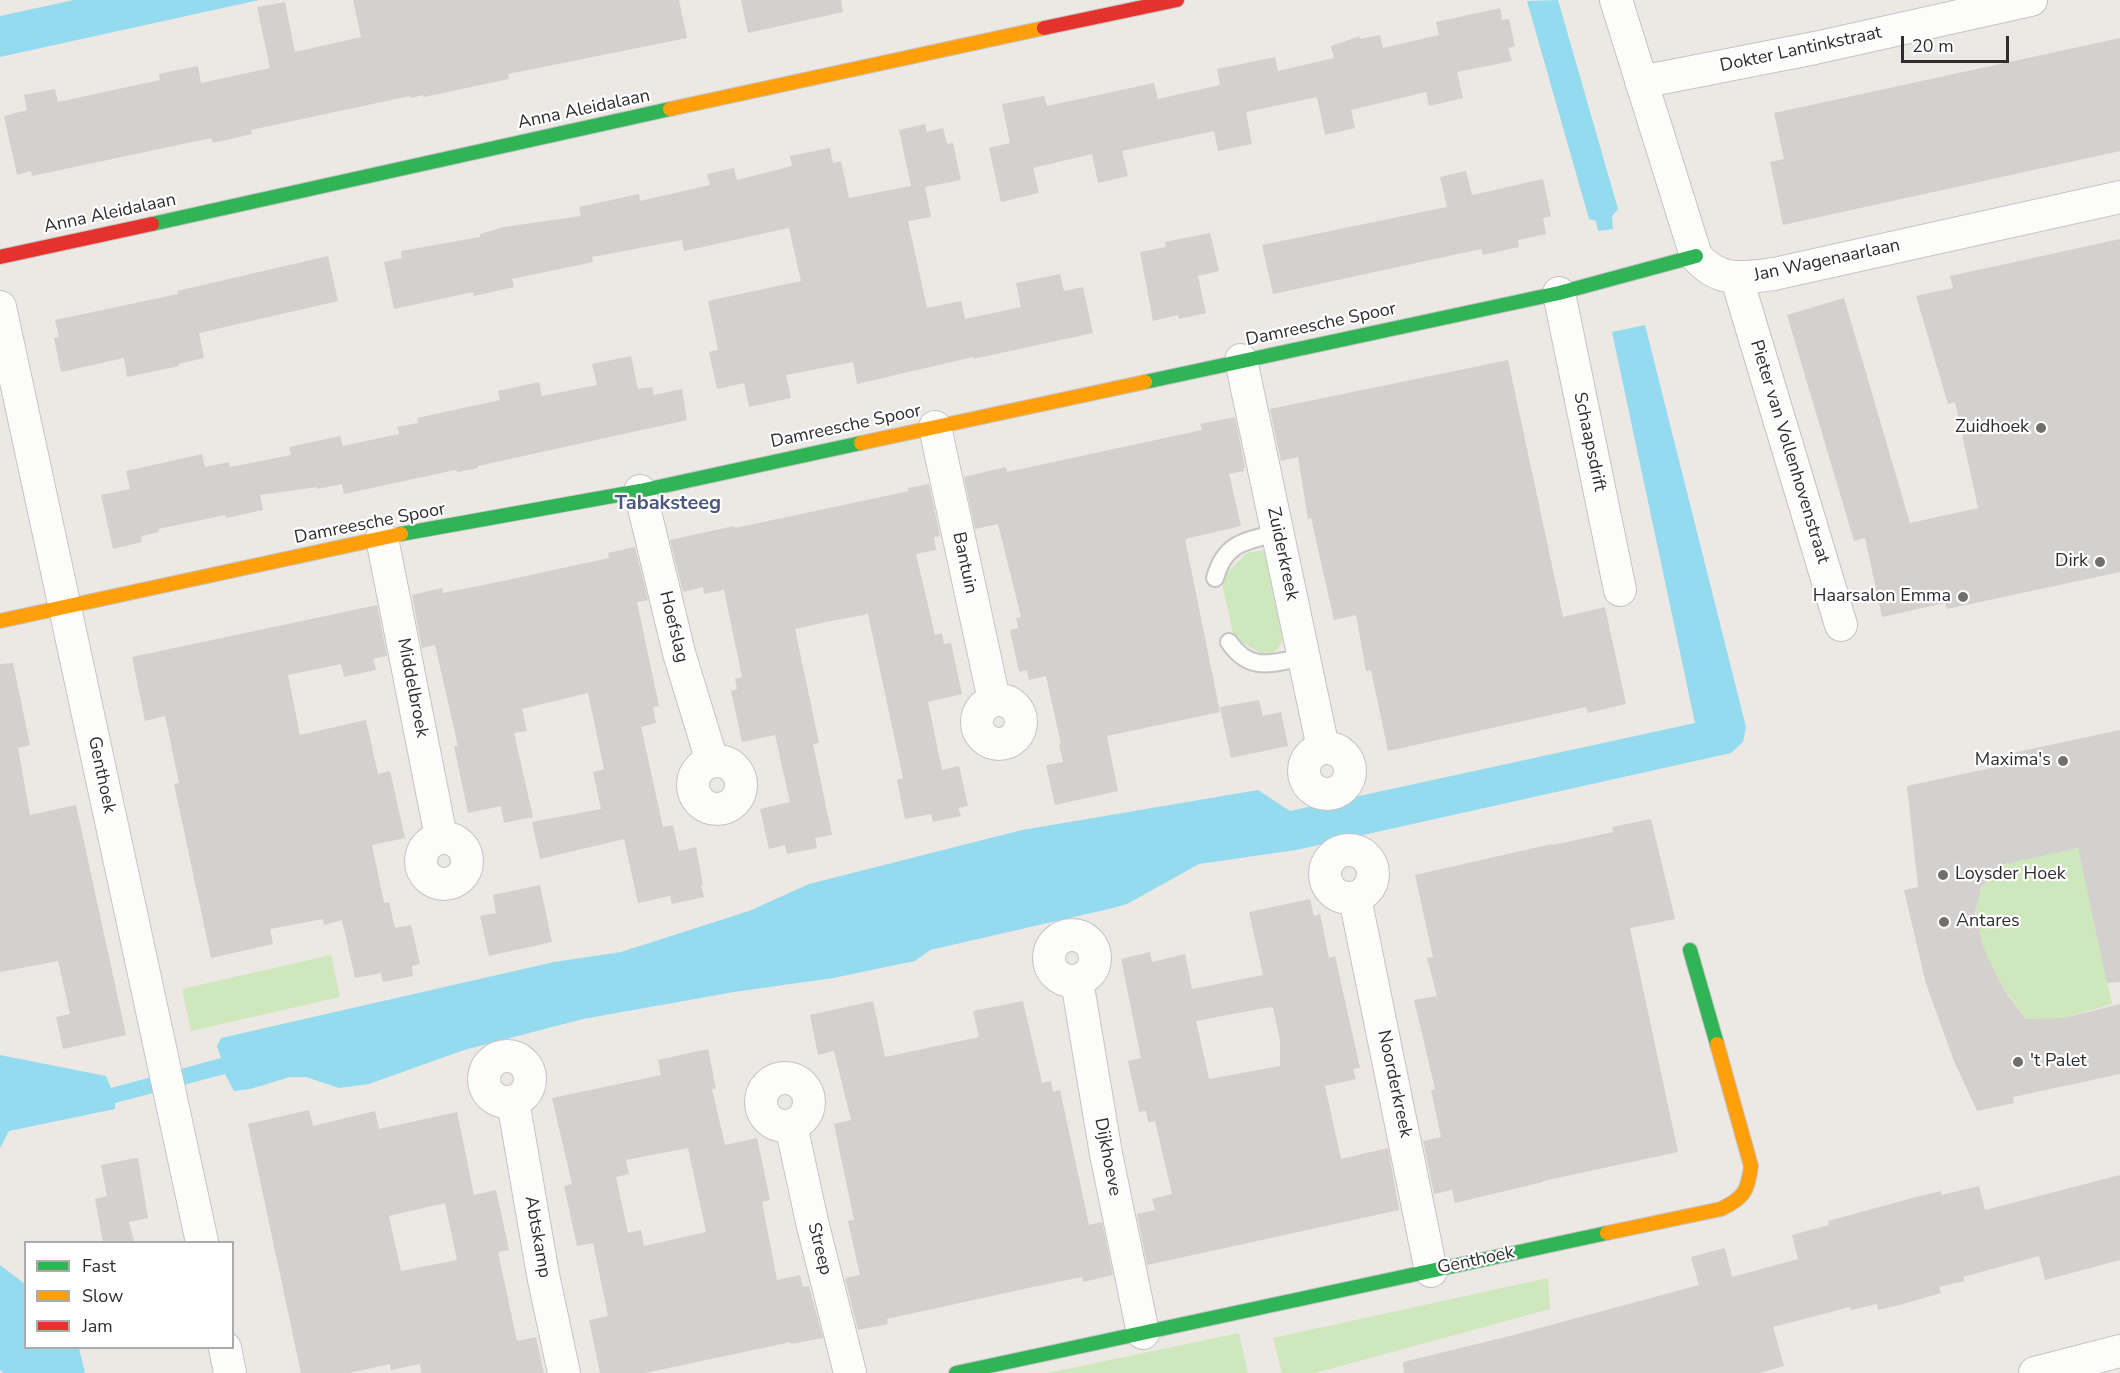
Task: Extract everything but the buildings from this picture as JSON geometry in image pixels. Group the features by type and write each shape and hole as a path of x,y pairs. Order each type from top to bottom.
{"street":[{"name":"Anna Aleidalaan","path":"0,257 1177,0"},
{"path":"1616,0 1696,256"},
{"name":"Dokter Lantinkstraat","path":"1641,82 1815,48 2031,0"},
{"name":"Jan Wagenaarlaan","path":"1696,256 1710,270 1737,279 1774,274 2120,197"},
{"name":"Damreesche Spoor","path":"0,621 382,538 640,490 1558,293 1696,256"},
{"name":"Pieter van Vollenhovenstraat","path":"1737,279 1841,625"},
{"name":"Schaapsdrift","path":"1558,293 1620,590"},
{"name":"Genthoek","path":"0,307 202,1241"},
{"name":"Zuiderkreek","path":"1241,360 1323,748"},
{"name":"Bantuin","path":"934,427 994,700"},
{"name":"Hoefslag","path":"640,490 679,653 712,761"},
{"name":"Middelbroek","path":"382,538 441,837"},
{"name":"Noorderkreek","path":"1355,898 1431,1271"},
{"name":"Genthoek","path":"956,1373 1721,1209 1737,1202 1748,1190 1751,1166 1690,950"},
{"name":"Dijkhoeve","path":"1077,981 1106,1154 1143,1333"},
{"name":"Abtskamp","path":"513,1101 543,1275 564,1373"},
{"name":"Streep","path":"791,1125 812,1222 850,1373"},
{"path":"225,1349 230,1373"},
{"path":"2035,1373 2120,1351"}],"lane":[{"path":"1215,578 1219,564 1228,550 1245,541 1278,533"},
{"path":"1229,642 1237,654 1251,662 1267,664 1304,657"}],"green space":[{"path":"1264,550 1283,640 1275,652 1263,654 1234,638 1221,579 1247,553"},
{"path":"2078,848 2112,1004 2064,1018 2028,1020 1995,974 1986,955 1979,936 1976,917 1978,899 1987,880 2003,866 2013,861"},
{"path":"331,955 340,997 191,1031 182,989"},
{"path":"1548,1278 1550,1309 1315,1373 1282,1373 1273,1338"},
{"path":"1239,1333 1248,1373 1048,1373"}],"water":[{"path":"74,0 259,0 0,57 0,16"},
{"path":"1558,0 1618,209 1612,216 1613,229 1598,231 1596,221 1589,219 1527,1"},
{"path":"1645,325 1746,727 1743,742 1731,753 1296,850 1199,864 1127,904 930,950 915,961 833,978 734,992 583,1019 464,1050 369,1084 339,1088 306,1077 290,1077 250,1089 234,1091 225,1074 115,1103 115,1109 9,1131 0,1148 0,1055 106,1076 111,1088 221,1058 217,1046 221,1038 554,962 621,952 749,911 809,884 1022,830 1258,790 1290,811 1695,723 1612,332"},
{"path":"0,1265 24,1283 24,1349 79,1349 85,1373 3,1373 0,1370"}],"traffic: fast":[{"path":"152,224 670,109"},
{"path":"1145,382 1559,293 1696,256"},
{"path":"401,534 640,491 861,443"},
{"path":"1690,950 1717,1044"},
{"path":"956,1373 1607,1233"}],"traffic: slow":[{"path":"670,109 1044,28"},
{"path":"861,443 1145,382"},
{"path":"0,621 401,534"},
{"path":"1607,1233 1721,1209 1744,1193 1751,1166 1717,1044"}],"traffic: jam":[{"path":"1044,28 1177,0"},
{"path":"0,257 152,224"}],"place":[{"name":"Zuidhoek","path":"2041,428"},
{"name":"Dirk","path":"2100,562"},
{"name":"Haarsalon Emma","path":"1963,597"},
{"name":"Maxima's","path":"2063,761"},
{"name":"Loysder Hoek","path":"1943,875"},
{"name":"Antares","path":"1944,922"},
{"name":"'t Palet","path":"2018,1062"}],"district":[{"name":"Tabaksteeg","path":"668,504"}]}
